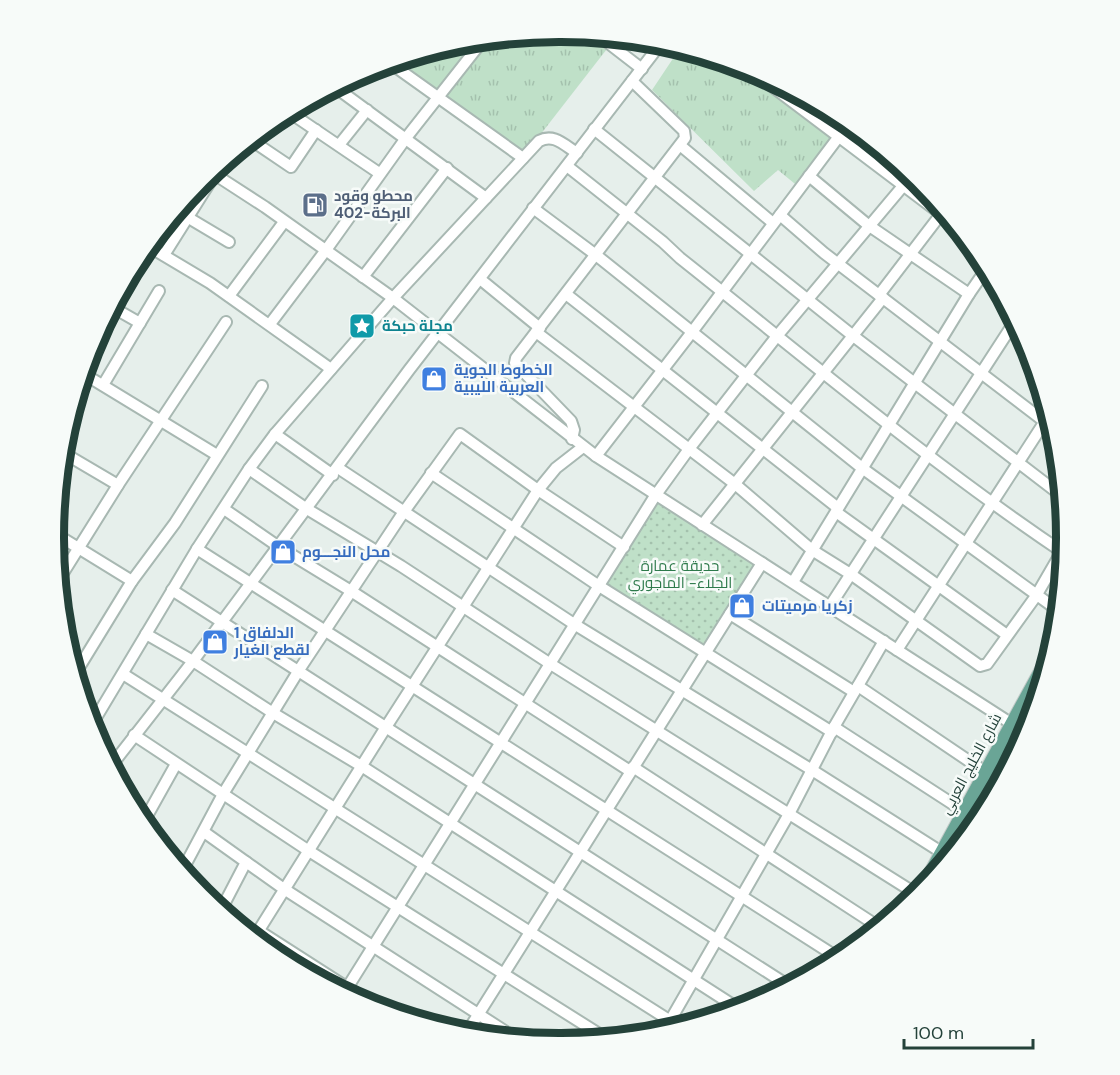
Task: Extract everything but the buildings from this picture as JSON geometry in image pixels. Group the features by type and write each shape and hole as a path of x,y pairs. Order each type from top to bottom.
{"main road":[{"name":"شارع الخليج العربي","path":"951,842 964,811 1032,686"}],"street":[{"path":"611,45 642,69"},
{"path":"270,324 406,138 476,50"},
{"path":"117,758 223,622 533,208 655,52"},
{"path":"402,68 439,99 523,158"},
{"path":"572,439 574,430 571,421 515,363 516,358 685,138 684,131 632,81"},
{"path":"342,93 486,198"},
{"path":"805,107 838,137 923,201"},
{"path":"339,146 367,110"},
{"path":"298,118 380,173"},
{"path":"594,129 954,416 1053,489"},
{"path":"258,144 291,167 316,130"},
{"path":"596,456 843,131"},
{"path":"98,715 197,549 249,469 275,434 393,298 539,141 555,139 577,153"},
{"path":"681,146 759,209 838,264 1040,416"},
{"path":"567,166 823,373 993,503 1056,544"},
{"path":"363,277 447,168"},
{"path":"808,176 868,225 969,294"},
{"path":"219,178 393,298 596,456 1018,728"},
{"path":"348,985 655,496 777,336 905,183"},
{"path":"164,255 197,201"},
{"path":"533,208 596,255 862,468 1050,605"},
{"path":"184,215 229,242"},
{"path":"229,296 284,222"},
{"path":"702,525 823,373 911,254 943,224"},
{"path":"156,251 229,296 331,369"},
{"path":"793,582 981,277"},
{"path":"480,279 538,330 735,484 812,550 852,575 915,622 980,666 987,664 1036,596 1054,566"},
{"path":"103,385 159,291"},
{"path":"566,294 837,510 1007,635"},
{"path":"120,311 140,323"},
{"path":"66,569 118,485 226,322"},
{"path":"830,606 1010,330"},
{"path":"91,378 217,455"},
{"path":"81,665 132,581 175,523 262,386"},
{"path":"897,650 1017,463 1043,429"},
{"path":"275,434 488,567 574,624 812,770 942,853"},
{"path":"186,863 223,794 299,670 376,552 460,434 538,490 624,547"},
{"path":"258,931 538,490 556,468 583,447"},
{"path":"71,457 118,485"},
{"path":"249,469 307,509 908,890"},
{"path":"431,473 599,586 971,815"},
{"path":"224,509 279,547 351,591 524,704 632,769 872,923"},
{"path":"64,539 132,581"},
{"path":"197,549 830,952"},
{"path":"472,1025 762,563"},
{"path":"172,590 781,981"},
{"path":"730,614 856,689 993,777"},
{"path":"146,634 193,661 449,822 730,1003"},
{"path":"677,1018 694,980 884,641"},
{"path":"123,674 669,1020"},
{"path":"134,735 309,851 595,1032"},
{"path":"148,813 176,764"},
{"path":"204,832 284,889 502,1030"},
{"path":"224,902 246,862"},
{"path":"286,950 301,957 320,971"}],"green space":[{"path":"528,43 610,45 523,157 440,99 477,49"},
{"path":"475,50 439,98 399,69"},
{"path":"675,56 688,59 719,68 772,90 838,142 800,188 778,170 754,191 652,90"},
{"name":"حديقة عمارة الجلاء- الماجوري","path":"655,496 761,564 705,653 599,586"}],"place":[{"name":"محطو وقود 402-البركة","path":"315,205"},
{"name":"مجلة حبكة","path":"362,326"},
{"name":"الخطوط الجوية العربية الليبية","path":"434,379"},
{"name":"محل النجـــوم","path":"283,552"},
{"name":"زكريا مرميتات","path":"742,606"},
{"name":"الدلفاق 1 لقطع الغيار","path":"215,642"}]}
